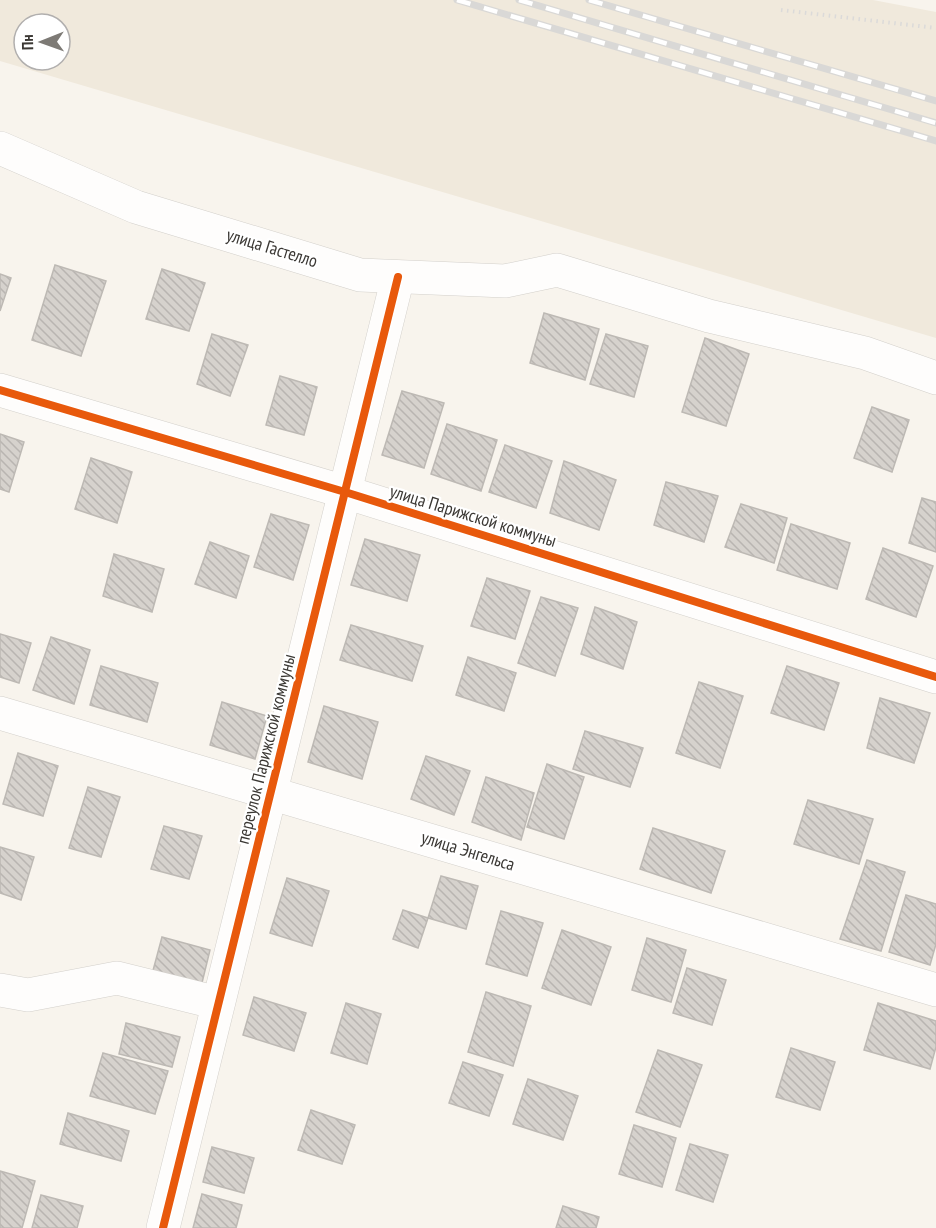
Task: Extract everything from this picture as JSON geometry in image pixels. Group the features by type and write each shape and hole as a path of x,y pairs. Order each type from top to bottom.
{"street":[{"name":"улица Гастелло","path":"0,148 136,207 360,275 505,281 557,270 709,316 865,353 936,378"},
{"name":"переулок Парижской коммуны","path":"163,1228 398,277"},
{"name":"улица Парижской коммуны","path":"0,390 345,492 936,677"},
{"name":"улица Энгельса","path":"0,713 936,990"},
{"path":"0,990 28,995 117,978 218,1003"}],"path":[{"path":"781,10 936,28"}],"shaded area":[{"path":"0,0 873,0 936,12 936,338 37,72 72,72 72,12 12,12 12,65 0,61"}],"building":[{"path":"55,265 106,281 81,356 32,340"},
{"path":"162,269 205,283 189,331 146,319"},
{"path":"0,274 11,278 0,311"},
{"path":"544,313 599,329 585,380 530,363"},
{"path":"212,334 248,345 230,396 197,384"},
{"path":"606,334 648,346 634,397 590,384"},
{"path":"705,338 749,354 726,426 682,412"},
{"path":"280,376 317,387 304,435 266,425"},
{"path":"402,391 444,403 424,468 382,455"},
{"path":"872,407 909,420 892,472 854,458"},
{"path":"447,424 497,440 481,491 431,474"},
{"path":"0,434 24,442 9,492 0,489"},
{"path":"505,445 552,461 536,508 489,492"},
{"path":"91,458 132,472 117,523 75,509"},
{"path":"564,461 616,480 599,530 550,513"},
{"path":"666,482 718,496 704,542 654,525"},
{"path":"922,498 936,502 936,552 909,543"},
{"path":"741,504 787,518 774,563 725,547"},
{"path":"271,514 309,525 293,580 254,567"},
{"path":"791,524 850,543 837,589 777,570"},
{"path":"365,539 420,555 407,601 351,585"},
{"path":"210,542 249,556 236,598 195,584"},
{"path":"883,548 933,566 916,617 866,599"},
{"path":"114,554 164,569 152,612 103,596"},
{"path":"487,578 530,591 515,639 471,626"},
{"path":"541,597 578,608 555,676 518,663"},
{"path":"595,607 637,622 623,669 581,654"},
{"path":"351,625 423,646 412,681 340,660"},
{"path":"0,634 31,643 19,683 0,677"},
{"path":"51,637 90,650 74,704 33,690"},
{"path":"468,657 516,673 504,711 456,695"},
{"path":"101,666 158,683 147,722 90,705"},
{"path":"787,666 839,683 824,730 771,713"},
{"path":"699,682 743,696 720,768 676,753"},
{"path":"880,698 930,713 914,763 867,748"},
{"path":"222,702 267,716 255,759 210,745"},
{"path":"324,706 378,722 362,779 308,762"},
{"path":"585,731 643,748 630,787 573,769"},
{"path":"18,753 58,766 43,816 3,804"},
{"path":"426,756 470,771 454,815 411,799"},
{"path":"547,764 584,777 564,839 527,827"},
{"path":"486,777 534,793 521,840 472,822"},
{"path":"88,787 120,797 101,857 69,848"},
{"path":"808,800 873,819 859,864 794,844"},
{"path":"164,826 202,836 189,879 151,869"},
{"path":"653,828 725,851 711,893 640,869"},
{"path":"0,847 34,857 21,900 0,893"},
{"path":"867,860 905,872 881,951 840,939"},
{"path":"441,876 478,886 466,929 428,918"},
{"path":"287,878 329,891 312,946 270,933"},
{"path":"906,895 936,904 936,944 930,965 889,952"},
{"path":"403,910 428,918 418,948 393,939"},
{"path":"501,911 543,923 527,976 486,964"},
{"path":"562,930 611,947 591,1005 542,988"},
{"path":"162,937 210,950 200,991 151,978"},
{"path":"647,938 686,950 671,1002 632,990"},
{"path":"687,968 726,980 712,1025 673,1013"},
{"path":"486,992 531,1006 513,1066 468,1052"},
{"path":"254,997 306,1013 294,1051 243,1035"},
{"path":"346,1003 381,1014 367,1064 331,1053"},
{"path":"878,1003 936,1021 936,1047 930,1069 864,1050"},
{"path":"126,1023 180,1037 172,1067 119,1054"},
{"path":"791,1048 835,1062 820,1110 776,1097"},
{"path":"658,1050 702,1065 680,1127 636,1112"},
{"path":"103,1053 168,1071 155,1114 90,1096"},
{"path":"463,1062 503,1075 489,1116 449,1103"},
{"path":"528,1079 578,1096 563,1140 513,1124"},
{"path":"311,1110 355,1125 342,1164 298,1150"},
{"path":"68,1113 129,1131 121,1161 60,1144"},
{"path":"634,1125 676,1138 662,1187 619,1174"},
{"path":"690,1144 728,1155 713,1202 676,1190"},
{"path":"212,1147 254,1158 244,1193 203,1182"},
{"path":"0,1171 35,1181 22,1228 0,1228"},
{"path":"202,1194 242,1205 236,1228 193,1228"},
{"path":"41,1195 83,1206 77,1228 32,1228"},
{"path":"563,1206 599,1217 596,1228 556,1228"}],"railway":[{"path":"457,0 936,141"},
{"path":"519,0 936,123"},
{"path":"589,0 936,101"}],"cycle path":[{"path":"163,1228 398,277"},
{"path":"0,390 345,492 936,677"}]}
